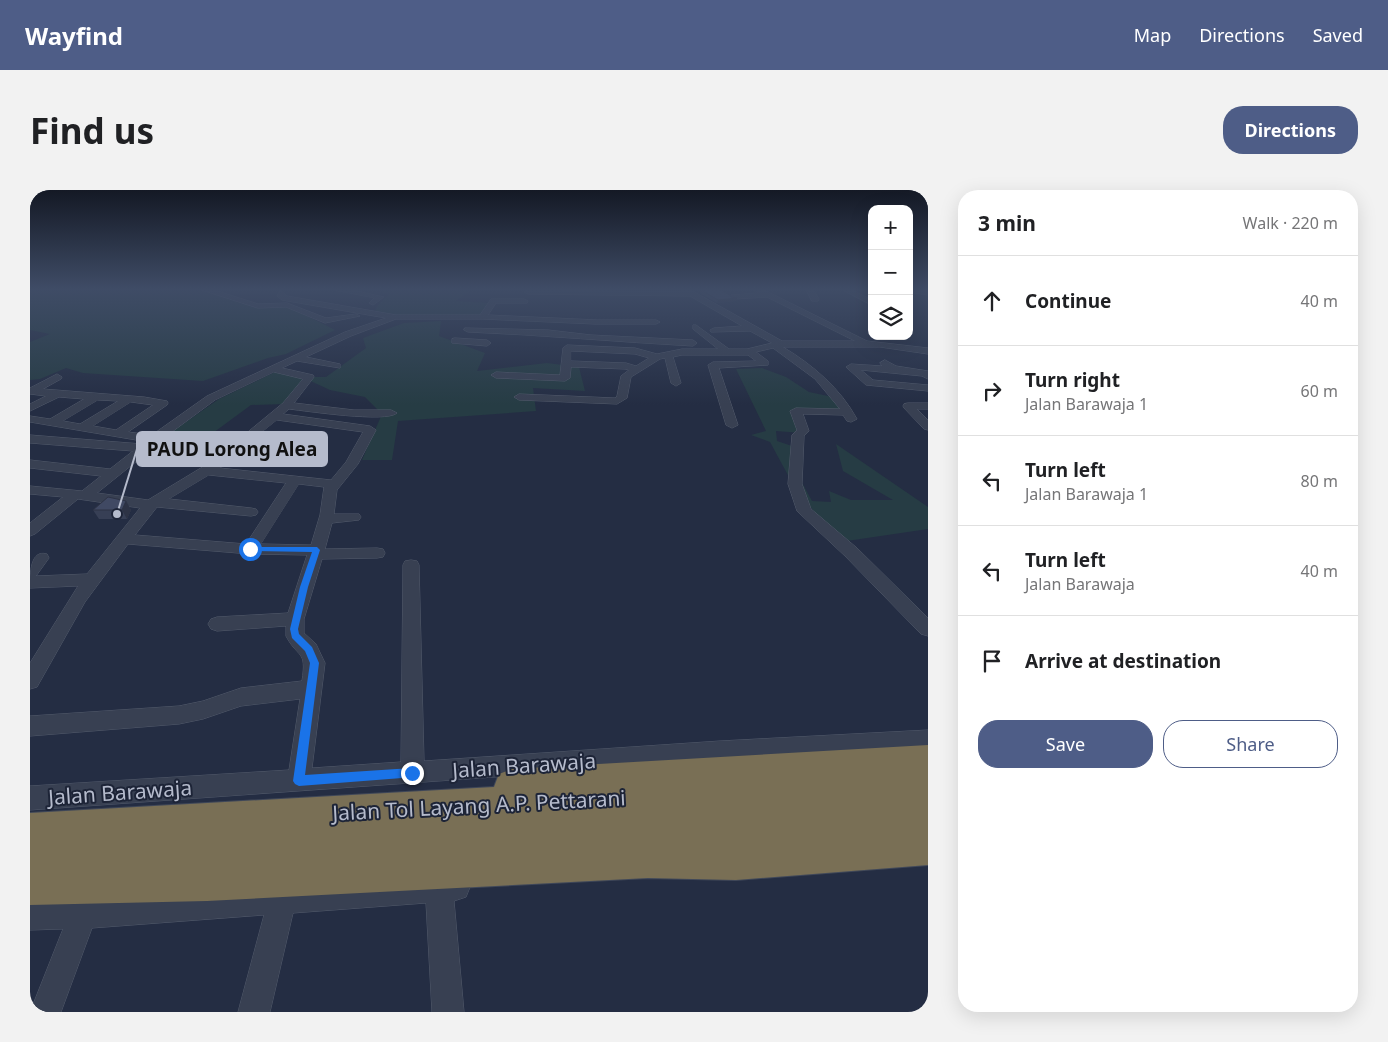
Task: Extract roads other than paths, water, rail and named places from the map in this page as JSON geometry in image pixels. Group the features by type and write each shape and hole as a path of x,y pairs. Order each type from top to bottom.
{"highway":[{"path":"133,825 554,782 928,761"},
{"name":"Jalan Tol Layang A.P. Pettarani","path":"33,863 133,825 928,782"},
{"name":"Jalan Tol Layang A.P. Pettarani","path":"33,863 928,809"},
{"path":"33,863 208,881 648,858 736,860 928,846"}],"street":[{"path":"30,531 80,494 113,473 156,438 211,398 295,358 367,327"},
{"path":"498,338 500,327"},
{"path":"548,327 548,333"},
{"path":"591,338 594,327"},
{"path":"623,327 627,337"},
{"path":"696,327 728,353"},
{"path":"833,327 864,344 873,355 894,369"},
{"path":"714,330 752,328 777,344 813,372 850,417 796,411 803,431 798,435 795,484 802,505 809,516 851,552 928,629"},
{"path":"468,330 498,338"},
{"path":"526,344 530,332"},
{"path":"456,341 498,338 530,332 591,338 688,335"},
{"path":"627,337 696,343"},
{"path":"496,374 565,378 567,344 635,351 663,357 671,361 676,383"},
{"path":"519,397 545,396 619,400 622,398 626,376 663,357 682,352 750,352 777,344 864,344 928,351"},
{"path":"732,426 712,365 765,363 750,352"},
{"path":"295,358 337,366"},
{"path":"566,364 626,366 638,370"},
{"path":"927,374 894,369 851,368 870,383 928,388"},
{"path":"30,681 74,604 152,504 209,471 287,405 309,377 271,369"},
{"path":"57,377 32,390 57,394 164,402 117,434"},
{"path":"30,408 57,394"},
{"path":"30,432 53,422 97,396"},
{"path":"83,427 129,399"},
{"path":"287,405 354,413 391,413"},
{"path":"928,406 908,406 928,427"},
{"path":"275,416 370,430 352,464 333,484 328,497 326,519 295,619 295,636 309,649 315,663 299,781"},
{"path":"30,419 117,434 319,460"},
{"path":"254,434 321,445"},
{"path":"30,439 146,448"},
{"path":"30,464 113,473"},
{"path":"209,471 333,484"},
{"path":"250,549 294,481"},
{"path":"30,490 80,494 152,504 251,512"},
{"path":"326,519 354,517"},
{"path":"124,539 250,549 377,554"},
{"path":"30,572 41,558"},
{"path":"411,566 412,773"},
{"path":"30,582 92,580"},
{"path":"217,624 295,619"},
{"path":"30,726 179,715 203,710 241,697 311,689"},
{"name":"Jalan Barawaja","path":"30,798 720,751 928,740"},
{"path":"30,916 83,915 282,902 439,889 736,860"},
{"path":"439,889 448,1012"},
{"path":"254,1012 282,902"},
{"path":"45,1012 83,915"}],"place":[{"name":"PAUD Lorong Alea","path":"117,514"}]}
